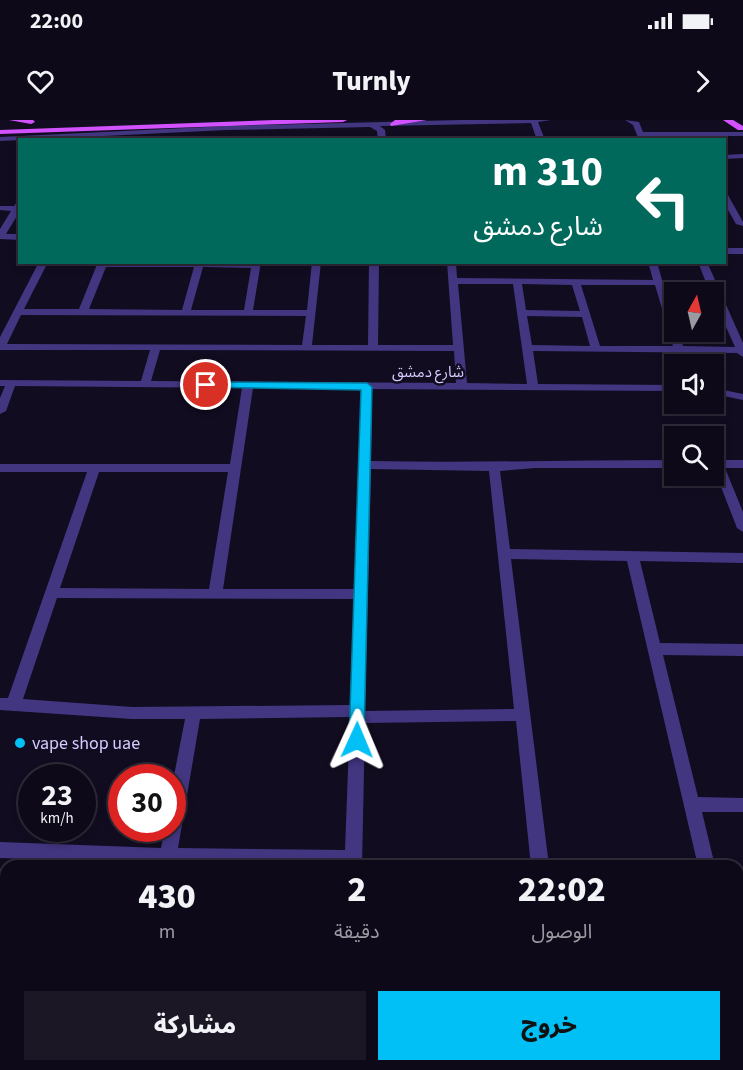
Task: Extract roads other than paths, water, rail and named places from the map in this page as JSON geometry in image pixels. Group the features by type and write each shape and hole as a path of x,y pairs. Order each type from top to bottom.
{"main road":[{"path":"13,120 102,124 288,123 343,120"},
{"path":"394,129 399,121 423,120"},
{"path":"727,120 742,131"},
{"path":"736,120 742,131"},
{"path":"0,124 31,122"},
{"path":"288,123 315,126"},
{"path":"0,132 102,124"},
{"path":"61,137 102,124"}],"street":[{"path":"534,120 541,138"},
{"path":"38,138 315,126 372,125 394,129 547,120"},
{"path":"632,122 642,137 742,131"},
{"path":"372,125 381,130 382,138"},
{"path":"0,139 18,139"},
{"path":"726,198 741,224"},
{"path":"0,200 18,205"},
{"path":"0,208 18,205"},
{"path":"18,207 0,236 18,237"},
{"path":"726,250 743,251"},
{"path":"43,264 0,347 459,348"},
{"path":"83,312 103,264"},
{"path":"151,264 257,264 248,312"},
{"path":"307,348 317,264"},
{"path":"373,348 374,264"},
{"path":"653,264 664,297"},
{"path":"703,264 711,282"},
{"path":"186,312 199,265"},
{"path":"462,387 452,272 517,281 664,283"},
{"path":"517,281 533,388"},
{"path":"576,282 596,349"},
{"path":"527,348 742,352 724,311"},
{"path":"18,312 311,313"},
{"path":"521,313 585,314"},
{"path":"677,342 679,350"},
{"path":"145,385 156,347"},
{"path":"436,387 460,371"},
{"path":"460,371 500,388"},
{"path":"0,411 6,383"},
{"name":"شارع دمشق","path":"6,383 664,388"},
{"path":"215,594 248,386"},
{"path":"353,860 359,594 367,387"},
{"path":"724,388 743,387"},
{"path":"724,392 743,397"},
{"path":"364,465 494,467 664,464"},
{"path":"724,464 743,464"},
{"path":"494,467 539,860"},
{"path":"0,468 234,468"},
{"path":"94,468 50,593 7,704 132,713 522,715"},
{"path":"724,483 743,528"},
{"path":"504,554 743,558"},
{"path":"632,556 705,860"},
{"path":"50,593 359,594"},
{"path":"655,650 743,650"},
{"path":"167,860 194,712"},
{"path":"692,804 743,805"},
{"path":"0,850 152,860"}],"place":[{"name":"vape shop uae","path":"20,743"}]}
